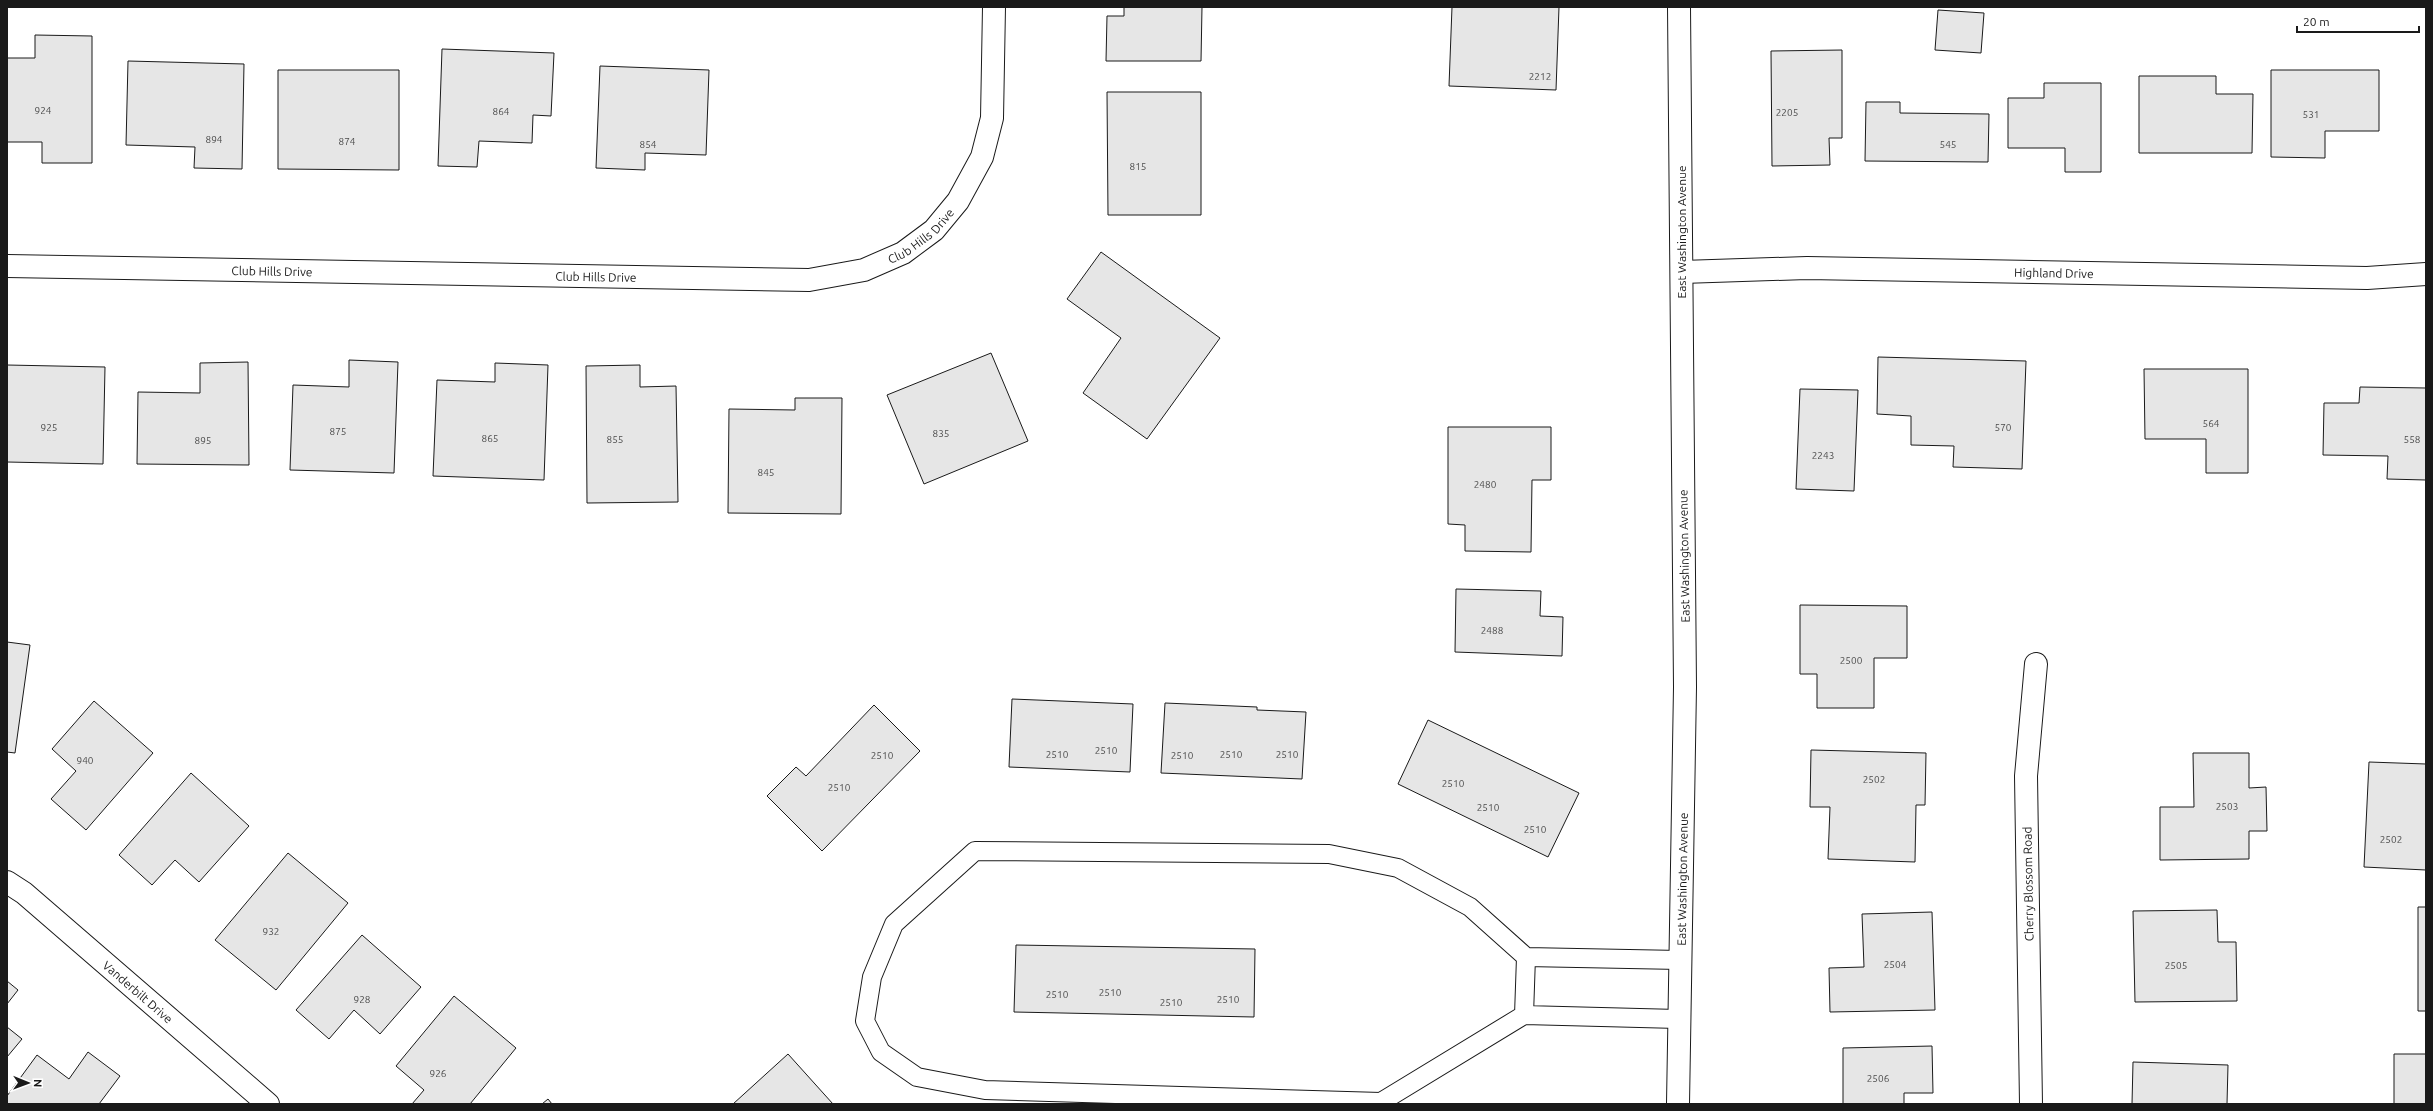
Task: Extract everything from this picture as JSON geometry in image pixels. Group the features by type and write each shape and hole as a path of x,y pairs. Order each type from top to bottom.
{"street":[{"name":"Club Hills Drive","path":"7,266 810,280 864,270 903,253 934,230 958,201 982,157 992,118 994,7"},
{"name":"East Washington Avenue","path":"1678,1104 1678,1019 1685,687 1679,7"},
{"name":"Highland Drive","path":"1682,272 1808,268 2367,278 2426,274"},
{"name":"Cherry Blossom Road","path":"2031,1104 2026,776 2036,664"},
{"name":"Vanderbilt Drive","path":"7,882 24,893 268,1104"}],"lane":[{"path":"1678,1019 1524,1015 1381,1102 985,1090 917,1077 881,1052 866,1021 872,977 894,924 975,851 1330,854 1398,868 1470,907 1526,957 1680,960"},
{"path":"1524,1015 1526,957"}],"building":[{"path":"1124,7 1202,7 1201,61 1106,61 1107,16 1124,16"},
{"path":"1452,7 1559,7 1556,90 1449,86"},
{"path":"1938,10 1984,13 1981,53 1935,50"},
{"path":"35,35 92,36 92,163 42,163 42,142 7,142 7,58 35,58"},
{"path":"442,49 554,53 551,116 533,115 532,143 479,141 477,167 438,166"},
{"path":"1842,50 1842,138 1829,138 1830,165 1772,166 1771,51"},
{"path":"128,61 244,64 242,169 194,168 195,147 126,145"},
{"path":"600,66 709,70 706,155 645,153 645,170 596,168"},
{"path":"278,70 399,70 399,170 278,169"},
{"path":"2271,70 2379,70 2379,131 2325,131 2325,158 2271,157"},
{"path":"2139,76 2216,76 2216,94 2253,94 2252,153 2139,153"},
{"path":"2044,83 2101,83 2101,172 2065,172 2065,148 2008,148 2008,98 2044,98"},
{"path":"1107,92 1201,92 1201,215 1108,215"},
{"path":"1866,102 1900,102 1900,113 1989,114 1988,162 1865,161"},
{"path":"1101,252 1220,338 1147,439 1083,393 1121,338 1067,299"},
{"path":"991,353 1028,441 924,484 887,395"},
{"path":"1878,357 2026,361 2022,469 1953,467 1954,446 1911,445 1911,416 1877,414"},
{"path":"349,360 398,362 394,473 290,470 293,385 349,387"},
{"path":"248,362 249,465 137,464 138,392 200,393 200,363"},
{"path":"495,363 548,365 544,480 433,476 437,380 495,382"},
{"path":"7,365 105,367 103,464 7,462"},
{"path":"640,365 640,387 676,386 678,502 587,503 586,366"},
{"path":"2144,369 2248,369 2248,473 2206,473 2206,439 2145,439"},
{"path":"2360,387 2426,388 2426,480 2387,479 2388,456 2323,455 2324,403 2359,403"},
{"path":"1800,389 1858,390 1854,491 1796,489"},
{"path":"795,398 842,398 841,514 728,513 729,409 795,410"},
{"path":"1448,427 1551,427 1551,480 1532,480 1531,552 1465,551 1465,525 1448,524"},
{"path":"1456,589 1541,591 1540,616 1563,617 1562,656 1455,652"},
{"path":"1800,605 1907,606 1907,658 1874,658 1874,708 1817,708 1817,674 1800,674"},
{"path":"7,642 30,645 15,753 7,752"},
{"path":"1012,699 1133,704 1130,772 1009,767"},
{"path":"94,701 153,753 86,830 51,799 76,771 52,749"},
{"path":"1165,703 1257,707 1257,710 1306,712 1302,779 1161,773"},
{"path":"874,705 920,751 822,851 767,796 796,767 806,776"},
{"path":"1428,720 1579,793 1548,857 1398,784"},
{"path":"1811,750 1926,753 1925,805 1916,805 1915,862 1828,859 1830,807 1810,807"},
{"path":"2193,753 2249,753 2249,788 2266,787 2267,831 2249,831 2249,859 2160,860 2160,807 2194,807"},
{"path":"2369,762 2426,764 2426,870 2364,867"},
{"path":"191,773 249,826 199,882 175,860 152,885 119,855"},
{"path":"288,853 348,903 276,990 215,940"},
{"path":"2418,907 2426,907 2426,1011 2418,1011"},
{"path":"2217,910 2218,942 2236,942 2237,1001 2135,1002 2133,911"},
{"path":"1932,912 1935,1010 1830,1012 1829,968 1864,967 1862,914"},
{"path":"362,935 421,987 380,1034 354,1010 329,1039 296,1010"},
{"path":"1016,945 1255,949 1254,1017 1014,1012"},
{"path":"7,981 18,990 7,1004"},
{"path":"454,996 516,1048 470,1104 412,1104 424,1090 396,1066"},
{"path":"7,1027 22,1039 7,1057"},
{"path":"1932,1046 1933,1093 1904,1093 1904,1104 1843,1104 1843,1048"},
{"path":"88,1052 120,1076 99,1104 7,1104 7,1096 37,1055 69,1079"},
{"path":"788,1054 833,1104 733,1104"},
{"path":"2394,1054 2426,1054 2426,1104 2394,1104"},
{"path":"2133,1062 2228,1065 2227,1104 2132,1104"},
{"path":"548,1099 552,1104 542,1104"}]}
